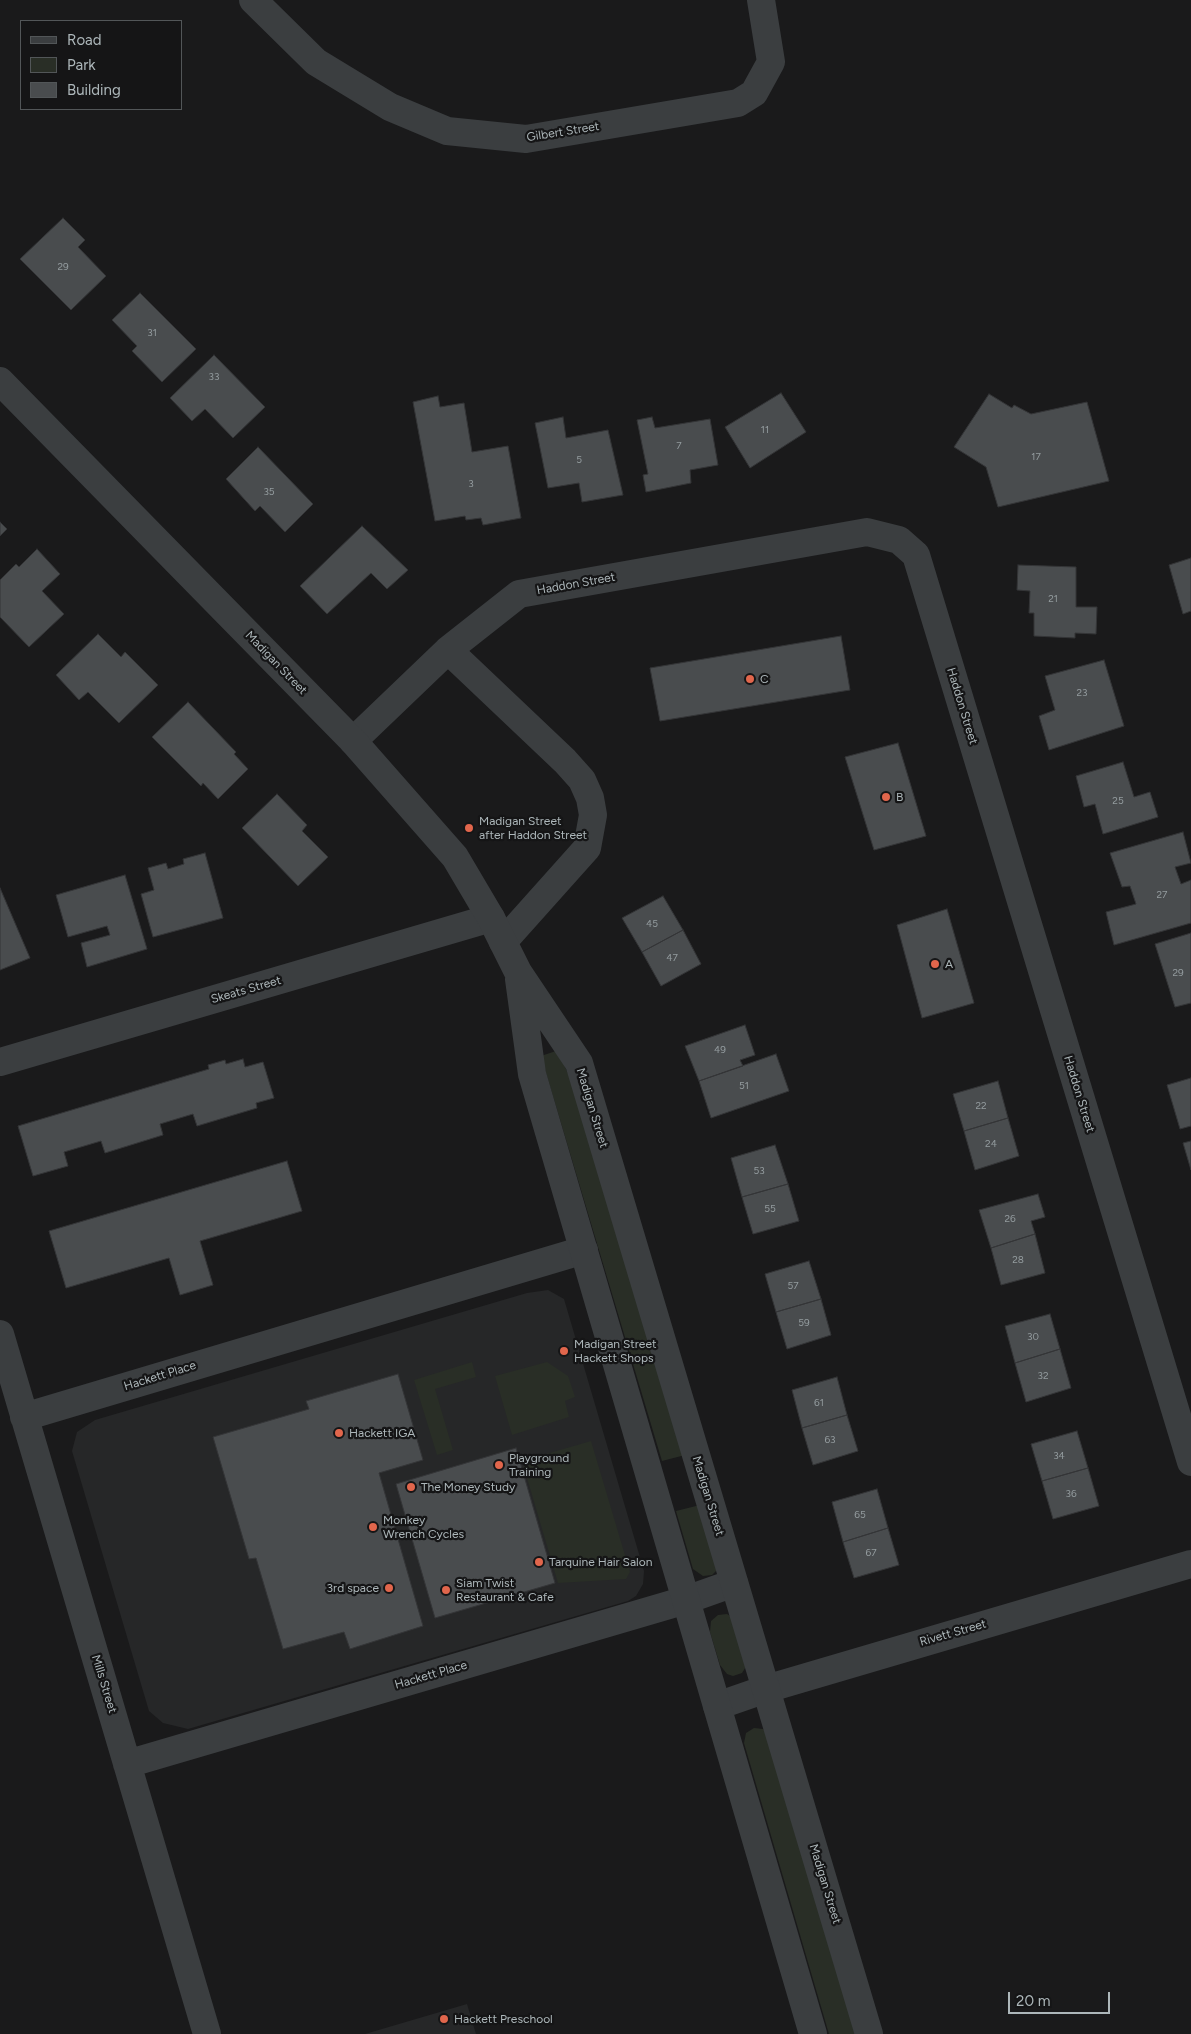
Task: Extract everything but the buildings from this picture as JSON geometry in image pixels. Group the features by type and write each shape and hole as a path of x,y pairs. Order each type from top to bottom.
{"street":[{"name":"Gilbert Street","path":"253,0 316,62 390,107 447,131 526,139 738,103 754,93 771,62 761,0"},
{"name":"Madigan Street","path":"0,381 352,741 455,857 491,918 518,972 579,1063 870,2034"},
{"name":"Haddon Street","path":"352,741 448,650 519,594 867,532 899,540 916,554 1191,1462"},
{"path":"448,650 565,761 582,780 590,798 593,815 587,848 503,942"},
{"name":"Skeats Street","path":"0,1062 491,918"},
{"name":"Madigan Street","path":"518,972 532,1074 813,2034"},
{"name":"Hackett Place","path":"24,1417 584,1250"},
{"name":"Mills Street","path":"0,1334 207,2034"},
{"name":"Rivett Street","path":"717,1706 766,1688 1191,1564"},
{"name":"Hackett Place","path":"127,1764 686,1600 734,1583"}],"shaded area":[{"path":"548,1290 564,1299 644,1571 643,1584 636,1596 628,1601 188,1729 163,1723 149,1711 72,1451 77,1432 95,1420 527,1293"},
{"name":"Hackett Preschool","path":"467,2004 476,2034 365,2034"}],"green space":[{"path":"556,1051 564,1064 598,1148 689,1454 662,1461 541,1056"},
{"path":"472,1362 476,1377 435,1389 453,1450 437,1455 414,1380"},
{"path":"547,1362 568,1376 575,1397 565,1401 569,1417 512,1435 495,1376"},
{"path":"591,1441 630,1572 626,1579 558,1583 522,1461"},
{"path":"704,1504 717,1570 712,1575 703,1576 693,1569 676,1511"},
{"path":"727,1614 735,1619 747,1665 742,1673 733,1676 727,1674 720,1665 710,1632 711,1621 718,1615"},
{"path":"754,1728 763,1729 772,1736 859,2034 829,2034 744,1743 746,1733"}],"place":[{"name":"C","path":"750,679"},
{"name":"B","path":"886,797"},
{"name":"Madigan Street after Haddon Street","path":"469,828"},
{"name":"A","path":"935,964"},
{"name":"Madigan Street Hackett Shops","path":"564,1351"},
{"name":"Hackett IGA","path":"339,1433"},
{"name":"Playground Training","path":"499,1465"},
{"name":"The Money Study","path":"411,1487"},
{"name":"Monkey Wrench Cycles","path":"373,1527"},
{"name":"Tarquine Hair Salon","path":"539,1562"},
{"name":"3rd space","path":"389,1588"},
{"name":"Siam Twist Restaurant & Cafe","path":"446,1590"},
{"name":"Hackett Preschool","path":"444,2019"}]}
